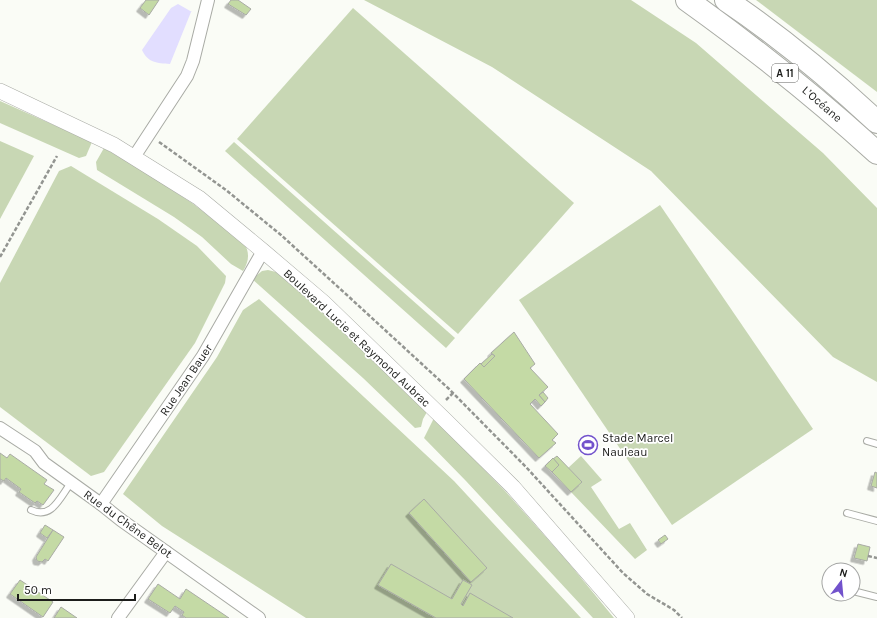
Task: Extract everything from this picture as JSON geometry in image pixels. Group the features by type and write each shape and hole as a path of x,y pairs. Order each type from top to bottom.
{"highway":[{"name":"L’Océane","path":"687,0 784,72 831,111 877,153"},
{"name":"L’Océane","path":"726,0 821,73 877,122"}],"street":[{"path":"134,157 187,76 193,61 208,0"},
{"name":"Boulevard Lucie et Raymond Aubrac","path":"0,91 81,128 134,157 199,198 263,251 323,302 507,482 627,618"},
{"name":"Rue Jean Bauer","path":"100,504 203,356 263,251"},
{"name":"Rue du Chêne Belot","path":"0,428 35,451 44,463 121,520 259,618"},
{"path":"118,618 166,552"}],"lane":[{"path":"867,442 877,444"},
{"path":"31,510 40,514 49,512 71,483"},
{"path":"847,513 877,521"},
{"path":"861,593 877,597"}],"path":[{"path":"149,135 226,190 281,235 343,290 448,388 526,467 623,573 647,594 674,610 682,618"},
{"path":"0,257 57,156"},
{"path":"868,556 877,558"}],"green space":[{"path":"364,0 631,0 696,43 823,153 877,208 877,382 833,357 651,171 492,67"},
{"path":"756,0 877,0 877,92"},
{"path":"353,8 574,203 458,334 237,139"},
{"path":"0,101 92,142 86,156 79,158 0,123"},
{"path":"0,141 34,156 0,219"},
{"path":"234,142 455,338 446,348 225,151"},
{"path":"104,148 192,203 244,243 248,257 247,264 243,271 231,264 202,237 174,217 97,170 96,162"},
{"path":"71,166 158,219 197,246 226,276 225,283 195,343 104,472 91,476 0,407 0,283 59,171"},
{"path":"660,205 813,429 672,525 519,300"},
{"path":"268,270 282,275 427,412 421,427 415,428 363,378 252,279 262,271"},
{"path":"259,299 454,481 581,618 306,618 162,526 123,494 217,357 243,310"},
{"path":"434,418 506,492 568,562 614,618 593,618 424,438"},
{"path":"581,456 602,480 591,487 619,529 630,523 647,550 635,559 571,492 582,482 568,468"}],"shaded area":[{"path":"178,4 192,12 170,64 153,62 147,58 142,50 171,8"}],"building":[{"path":"146,0 159,0 149,15 140,8"},
{"path":"231,0 238,0 251,9 246,15 228,4"},
{"path":"514,332 535,364 530,368 548,387 539,395 545,402 541,406 535,399 530,404 558,434 552,440 556,443 539,458 464,379 480,363 484,367 495,356 491,353"},
{"path":"492,354 495,356 484,367 481,364"},
{"path":"543,392 548,398 545,402 539,395"},
{"path":"0,453 7,458 10,454 47,480 44,484 54,490 43,505 37,501 35,503 19,492 21,489 6,478 4,481 0,479"},
{"path":"557,456 582,482 571,492 552,472 559,465 553,459"},
{"path":"553,458 559,465 552,472 545,466"},
{"path":"875,472 877,473 877,488 871,486"},
{"path":"424,499 487,568 471,582 409,513"},
{"path":"45,525 53,530 47,538 40,533"},
{"path":"53,530 64,537 48,561 45,559 42,562 37,561 36,557"},
{"path":"665,535 668,539 661,544 658,540"},
{"path":"858,544 870,547 867,561 854,558"},
{"path":"391,564 452,599 463,580 472,585 461,604 463,606 470,593 513,618 436,618 378,585"},
{"path":"20,580 53,602 43,617 10,594"},
{"path":"158,584 180,599 186,589 229,618 186,618 182,615 184,612 175,606 170,613 148,599"},
{"path":"61,607 77,618 54,618"}],"place":[{"name":"Stade Marcel Nauleau","path":"588,445"}]}
